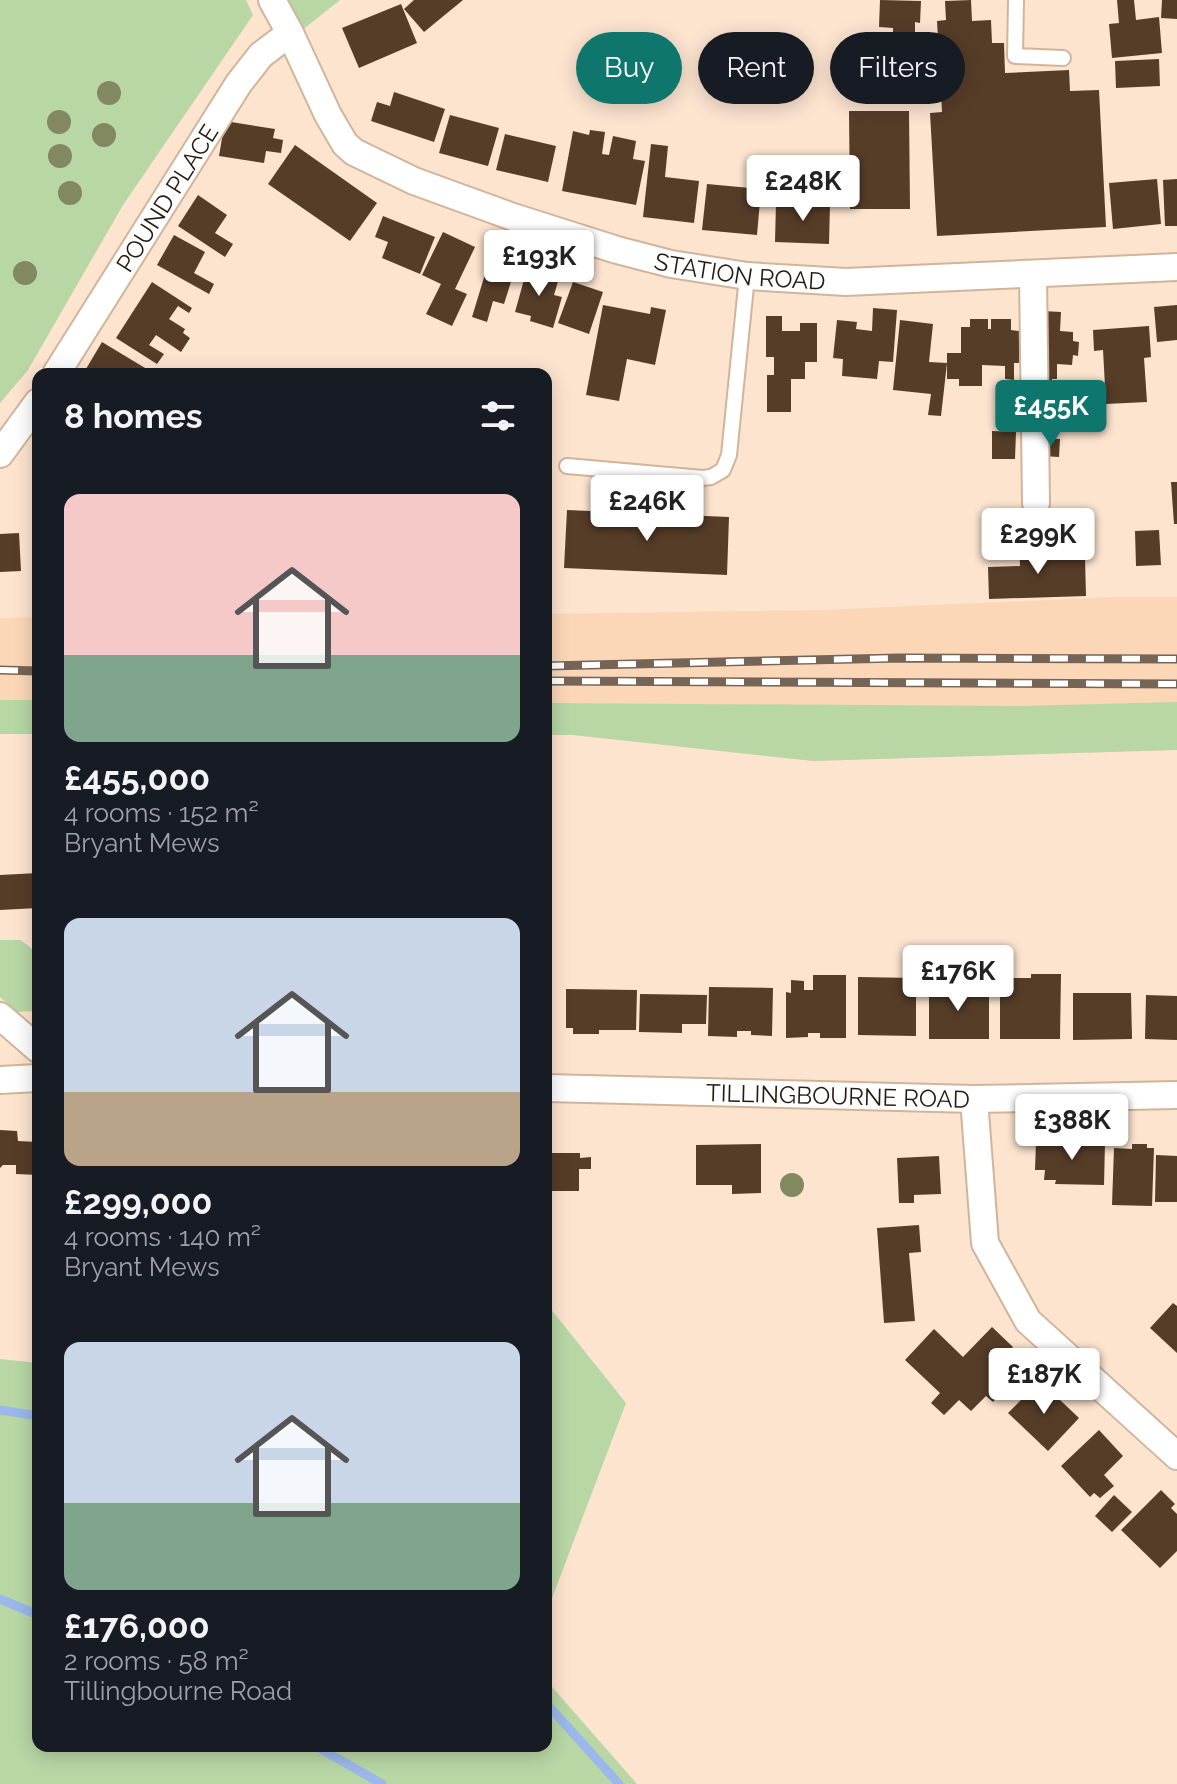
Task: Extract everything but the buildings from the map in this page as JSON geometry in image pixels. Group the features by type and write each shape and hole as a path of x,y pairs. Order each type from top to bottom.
{"street":[{"name":"STATION ROAD","path":"272,0 338,133 354,152 414,181 617,250 671,264 747,276 876,282 1177,267"},
{"name":"POUND PLACE","path":"60,368 239,83 261,55 290,33"},
{"path":"1033,275 1036,503"},
{"path":"0,454 32,417"},
{"path":"0,1016 32,1041"},
{"path":"0,1080 32,1078"},
{"name":"TILLINGBOURNE ROAD","path":"552,1088 974,1099 1177,1095"},
{"path":"974,1099 985,1243 1028,1321 1177,1456"}],"lane":[{"path":"1016,0 1015,56 1063,58"},
{"path":"567,466 703,478 723,470 729,455 747,276"}],"shaded area":[{"path":"1177,597 1177,750 813,761 552,735 552,614 822,610"},
{"path":"32,617 32,734 0,734 0,618"}],"green space":[{"path":"0,0 246,0 253,15 123,205 28,370 0,403"},
{"path":"285,0 340,0 301,31"},
{"path":"0,700 32,700 32,734 0,734"},
{"path":"1177,702 1177,750 813,761 552,735 552,703 1019,706"},
{"path":"0,940 21,940 32,949 32,1011 17,1012 0,997"},
{"path":"552,1310 626,1403 552,1598"},
{"path":"0,1359 32,1362 32,1752 552,1752 552,1687 637,1784 0,1784"}],"waterway":[{"path":"0,1410 32,1415"},
{"path":"0,1599 32,1612"},
{"path":"552,1710 619,1784"},
{"path":"326,1752 382,1784"}],"railway":[{"path":"552,666 899,658 1177,659"},
{"path":"0,670 32,671"},
{"path":"552,681 1177,684"}]}
